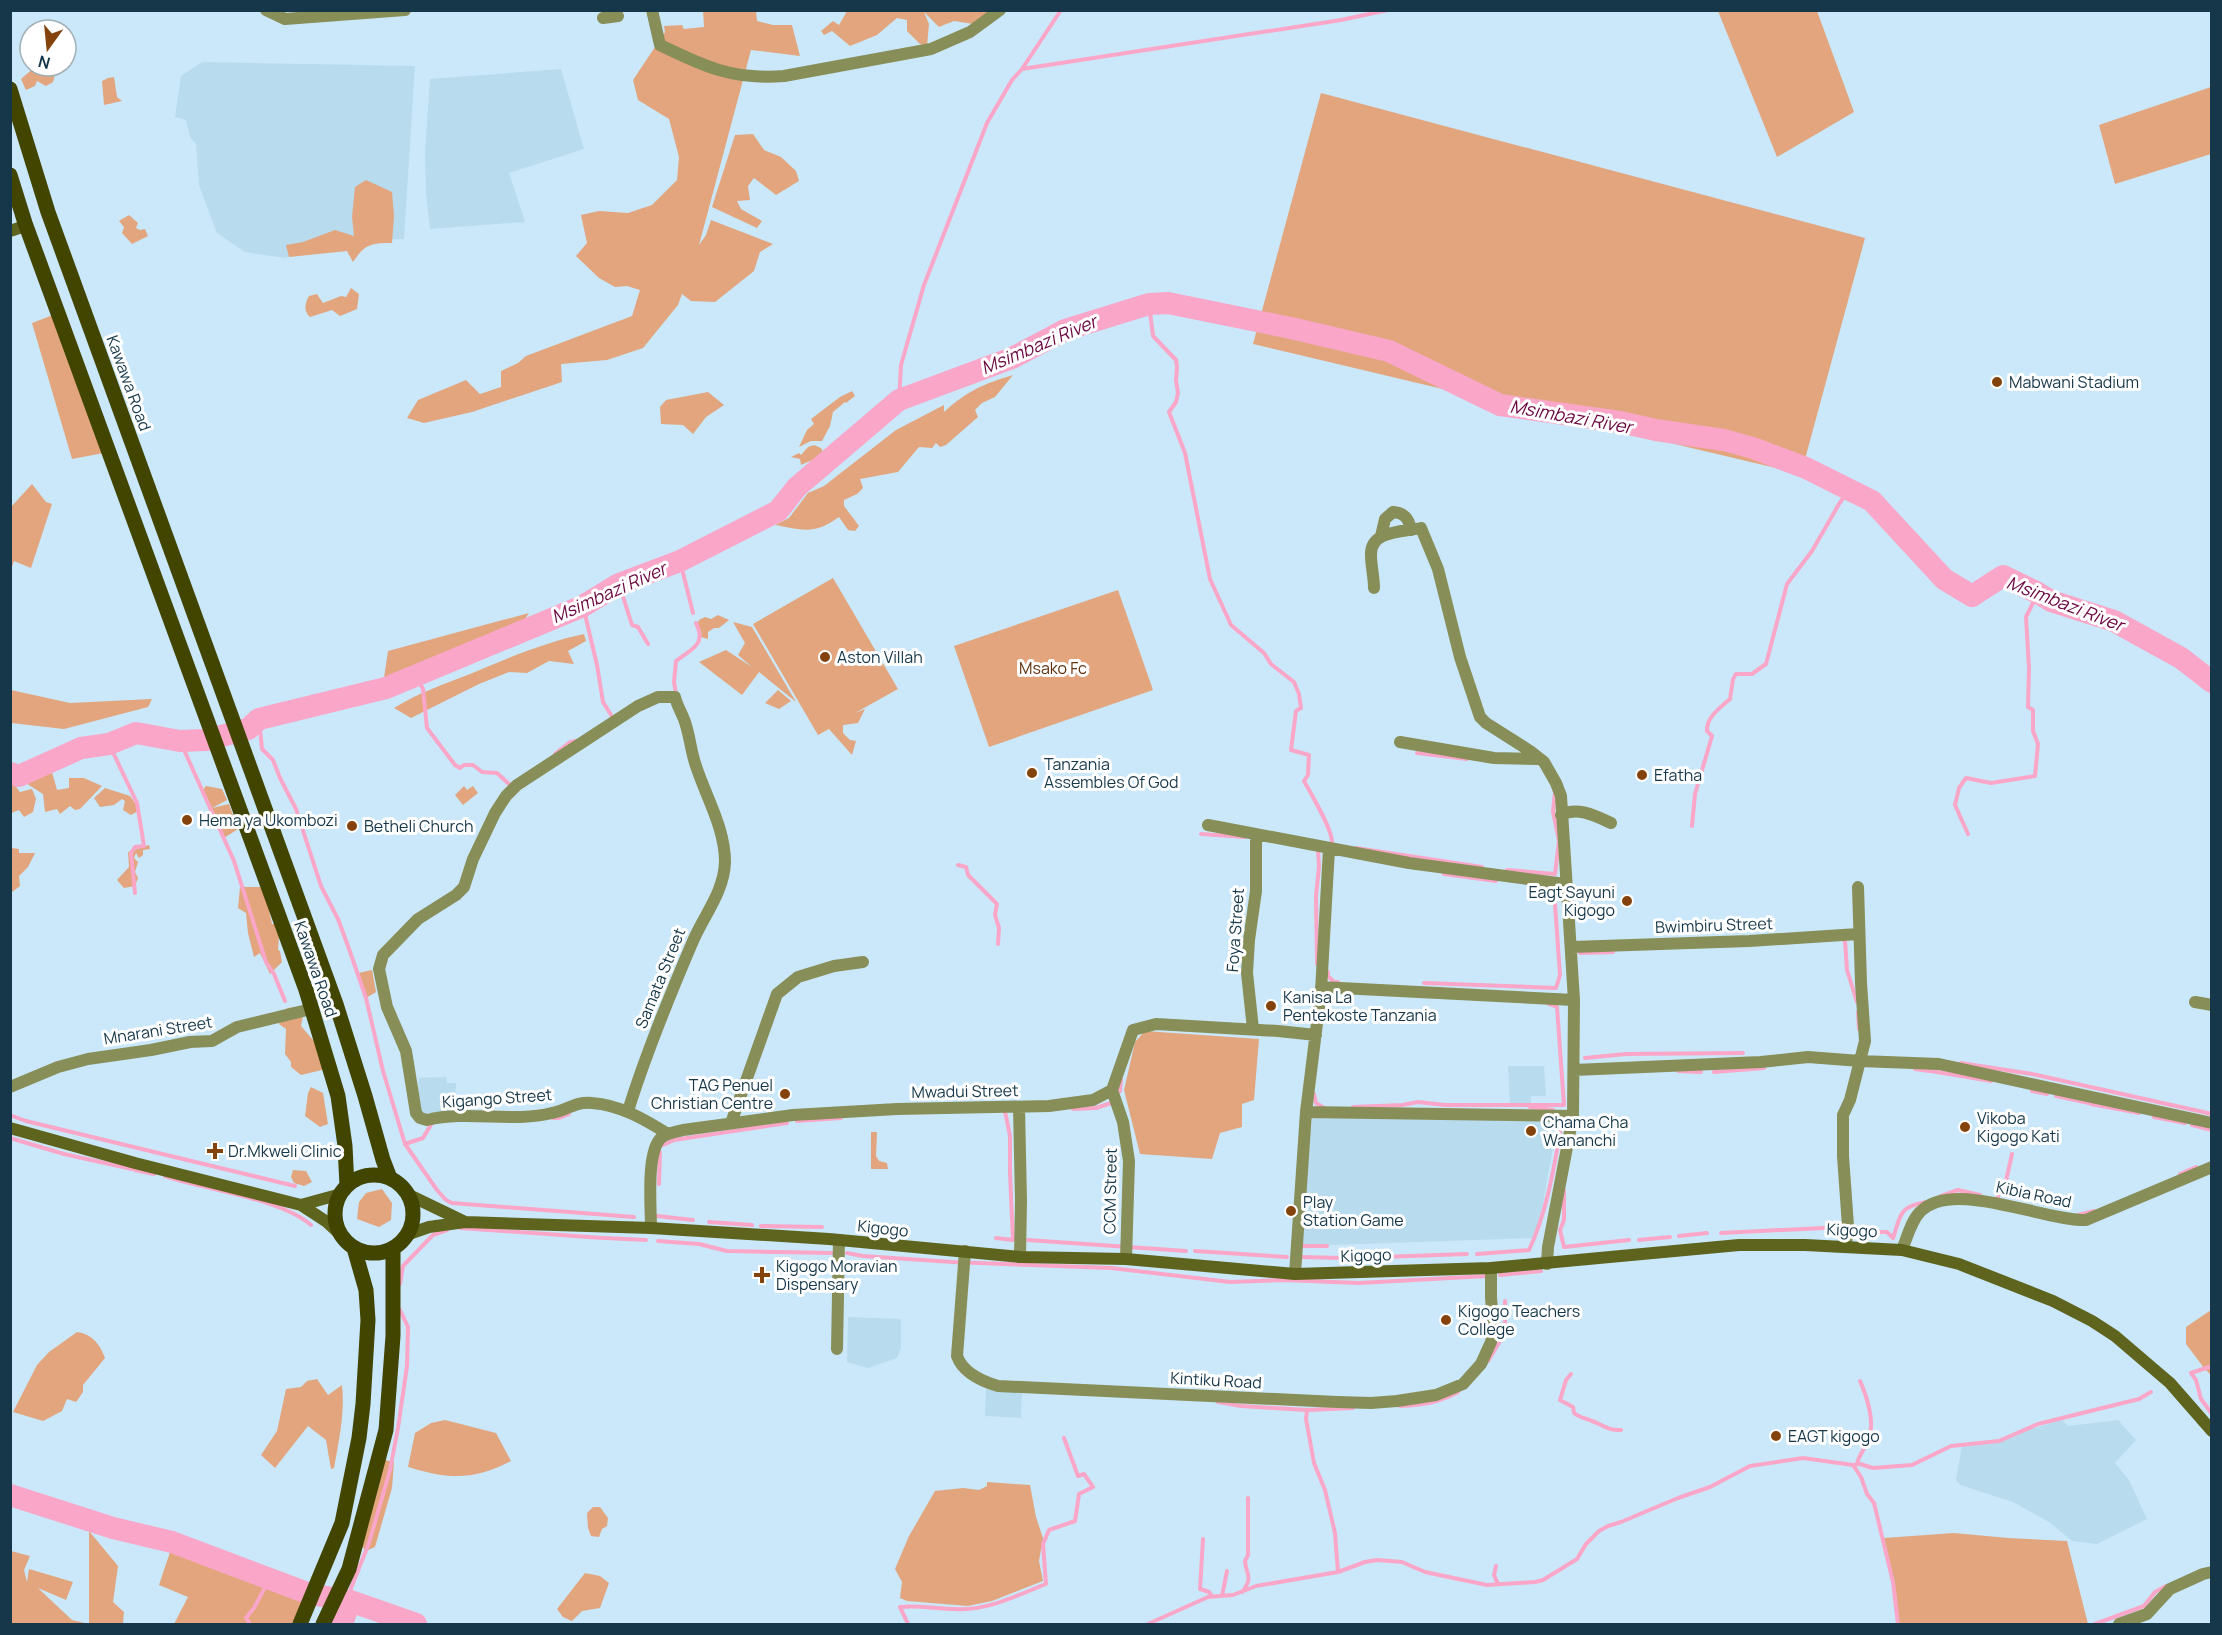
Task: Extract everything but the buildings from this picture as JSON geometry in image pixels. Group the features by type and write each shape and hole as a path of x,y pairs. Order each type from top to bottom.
{"main road":[{"name":"Kawawa Road","path":"10,89 48,212 336,1004 365,1096 382,1161 390,1178"},
{"path":"10,175 25,223 10,231"},
{"name":"Kawawa Road","path":"25,223 311,1009 338,1096 345,1146 344,1190"},
{"path":"10,1128 135,1163 301,1204 327,1222 354,1248 374,1254 393,1249 404,1241 414,1221 414,1208 409,1195 401,1185 390,1178 375,1175 360,1178 344,1190 301,1204"},
{"path":"342,1236 335,1215 336,1204 344,1190"},
{"path":"409,1195 465,1221"},
{"path":"409,1234 429,1227 465,1221"},
{"name":"Kigogo","path":"465,1221 651,1228 839,1240 1020,1257 1126,1259 1295,1274 1491,1268 1703,1247 1750,1245 1846,1246 1902,1250 1959,1264 2054,1301 2092,1321 2115,1336 2170,1383 2211,1431"},
{"path":"300,1624 308,1610 342,1523 363,1404 368,1320 366,1290 354,1248"},
{"path":"323,1624 342,1587 352,1558 386,1430 393,1336 393,1249"}],"street":[{"path":"266,10 285,19 405,10"},
{"path":"652,10 660,45 723,73 765,78 932,49 970,32 1000,10"},
{"path":"603,18 620,15"},
{"path":"1374,588 1371,551 1372,545 1381,536 1385,519 1393,512 1401,513 1407,517 1411,530"},
{"path":"1381,536 1421,528 1438,569 1460,657 1480,717 1544,762 1561,796 1574,1000 1573,1116 1548,1247 1547,1264"},
{"name":"Kigango Street","path":"668,1134 628,1111 581,1102 543,1115 473,1116 427,1120 420,1118 413,1102 406,1052 389,1014 380,969 384,955 418,920 456,896 464,887 473,859 495,813 506,796 557,758 595,736 630,711 658,697 675,697 684,717 696,767 720,830 725,859"},
{"path":"1400,742 1494,758 1539,759"},
{"path":"1561,815 1570,811 1587,813 1611,824"},
{"path":"1208,825 1297,840 1329,849 1565,884"},
{"name":"Foya Street","path":"1253,1029 1247,973 1256,891 1255,834"},
{"path":"1295,1274 1306,1112 1321,987 1329,849"},
{"name":"Samata Street","path":"628,1111 641,1069 682,967 699,927 711,908 722,879 725,859"},
{"path":"1846,1246 1848,1226 1843,1156 1843,1115 1866,1041 1858,934 1858,887"},
{"name":"Bwimbiru Street","path":"1572,947 1749,941 1858,934"},
{"path":"731,1123 777,994 798,977 834,966 863,962"},
{"path":"1321,987 1574,1000"},
{"path":"2195,1002 2211,1005"},
{"name":"Mnarani Street","path":"10,1087 58,1067 88,1059 190,1042 212,1041 237,1027 311,1009"},
{"path":"1112,1090 1133,1030 1156,1024 1316,1035"},
{"path":"1574,1070 1755,1062 1808,1057 1939,1064 2211,1123"},
{"name":"Mwadui Street","path":"668,1134 793,1115 897,1109 1049,1106 1093,1100 1112,1090"},
{"name":"CCM Street","path":"1112,1090 1123,1122 1129,1161 1126,1259"},
{"path":"1019,1107 1020,1257"},
{"path":"1306,1112 1573,1116"},
{"path":"651,1228 653,1153 661,1138 668,1134"},
{"name":"Kibia Road","path":"1902,1250 1921,1210 1947,1199 1980,1199 2064,1219 2086,1220 2211,1167"},
{"path":"837,1349 839,1240"},
{"name":"Kintiku Road","path":"965,1251 957,1356 959,1362 970,1373 984,1382 998,1386 1337,1402 1397,1401 1436,1395 1463,1384 1481,1364 1492,1336 1491,1268"},
{"path":"2119,1624 2147,1614 2170,1589 2211,1572"}],"shaded area":[{"path":"202,62 415,66 404,239 377,240 284,258 245,252 217,233 199,185 196,144 190,137 186,120 175,117 181,76"},
{"path":"561,69 584,149 509,173 525,222 430,229 425,152 430,79"},
{"path":"1508,1066 1544,1066 1546,1096 1531,1096 1531,1103 1510,1103"},
{"path":"446,1077 447,1083 456,1083 454,1111 420,1114 417,1092 419,1078"},
{"path":"1324,1116 1545,1117 1557,1125 1543,1204 1534,1238 1303,1246 1312,1119"},
{"path":"848,1317 901,1319 901,1348 897,1358 868,1368 847,1362"},
{"path":"986,1389 1022,1391 1021,1418 985,1416"},
{"path":"2062,1420 2068,1426 2118,1420 2136,1440 2115,1463 2129,1480 2147,1519 2097,1544 2072,1541 2049,1522 2013,1502 1960,1485 1956,1480 1962,1445 1993,1444 2024,1431"}],"green space":[{"path":"703,10 756,11 757,21 773,25 792,25 800,56 751,50 699,245 706,235 711,220 773,244 760,252 754,271 715,302 691,301 682,294 678,305 643,348 607,360 561,364 562,382 472,412 424,423 407,418 418,400 466,380 480,394 501,387 501,371 518,363 526,356 632,316 640,290 627,286 615,287 599,278 576,256 587,243 581,215 599,211 628,213 652,205 677,180 679,157 669,119 638,100 633,80 665,32 664,26 682,25 684,29 704,27"},
{"path":"847,11 994,11 980,25 954,21 939,27 924,12 929,24 927,46 920,44 907,31 907,20 897,18 877,35 850,46 832,31 824,35 821,31 833,21 839,25"},
{"path":"1718,11 1817,11 1854,112 1777,157"},
{"path":"114,77 117,97 122,101 104,105 102,81"},
{"path":"54,78 53,82 46,86 37,81 35,86 26,90 21,79"},
{"path":"2211,87 2211,154 2115,184 2099,125"},
{"path":"1321,93 1865,238 1801,474 1253,344"},
{"path":"753,134 764,150 781,157 796,171 799,181 776,195 754,178 748,186 750,200 737,201 741,209 762,221 757,228 712,207 735,135"},
{"path":"366,180 392,192 394,216 392,243 369,246 361,251 353,262 347,251 289,257 286,245 303,242 335,230 354,236 352,217 355,187"},
{"path":"129,215 138,223 136,228 145,229 148,236 132,244 122,233 124,227 119,221"},
{"path":"351,288 359,294 357,309 340,316 332,310 310,317 306,312 309,296 317,294 323,303 341,296 346,297"},
{"path":"53,315 109,452 72,459 32,323"},
{"path":"1013,375 995,397 982,403 975,410 978,417 946,445 940,447 936,443 932,448 919,447 898,472 860,479 863,488 857,494 844,500 844,506 859,526 855,531 848,530 839,517 822,527 808,530 775,525 789,518 808,493 824,486 896,430 944,405 944,412 976,389"},
{"path":"852,391 855,396 833,412 830,426 822,441 811,441 799,447 807,430 814,424 811,419 840,397"},
{"path":"708,392 724,405 706,417 693,434 683,425 661,424 660,407 666,400"},
{"path":"814,445 821,448 823,452 817,458 801,465 800,459 791,457 799,453 801,455 808,447"},
{"path":"32,484 46,502 52,504 31,568 14,561 11,569 11,507"},
{"name":"Aston Villah","path":"833,578 898,689 855,713 865,709 858,723 843,725 843,733 850,740 856,741 852,755 829,729 818,735 753,624"},
{"name":"Msako Fc","path":"1118,590 1153,690 989,747 954,646"},
{"path":"529,613 518,629 436,677 384,678 388,651"},
{"path":"718,615 729,620 719,628 708,632 708,639 701,637 697,625 699,620 705,617 711,619"},
{"path":"733,622 752,627 796,702 759,672 742,695 699,662 726,650 752,667 738,655 745,643"},
{"path":"584,634 586,641 568,651 574,664 549,661 527,673 509,672 479,684 411,718 394,708 431,689 512,657"},
{"path":"11,690 70,703 152,699 148,707 64,729 11,723"},
{"path":"778,690 791,701 779,709 765,703"},
{"path":"52,772 57,790 69,788 69,778 84,778 102,786 80,809 75,810 70,806 60,814 57,809 45,812 43,794 18,778"},
{"path":"11,784 14,784 20,792 32,789 36,799 33,812 24,817 19,810 11,813"},
{"path":"206,786 222,789 227,800 212,808 229,804 238,829 224,838 209,808 203,790"},
{"path":"464,786 467,790 473,786 478,793 463,805 455,795"},
{"path":"105,788 130,796 140,810 131,815 123,810 125,801 122,799 114,805 100,807 94,798"},
{"path":"149,845 150,849 143,850 143,855 139,858 136,853 134,858 138,862 135,872 138,878 135,886 124,888 117,880 129,867 128,852"},
{"path":"11,848 19,849 19,853 35,853 28,867 19,876 20,886 12,892 11,899"},
{"path":"240,887 264,887 272,924 277,923 278,950 282,962 270,974 260,953 254,957 246,913 238,908"},
{"path":"372,970 376,992 366,998 358,973"},
{"path":"296,1007 304,1011 301,1026 325,1054 322,1070 301,1075 291,1067 291,1062 285,1054 286,1029 279,1024 287,1008"},
{"path":"1145,1031 1259,1039 1254,1100 1242,1104 1242,1127 1220,1133 1212,1159 1140,1154 1124,1090 1135,1042"},
{"path":"311,1087 323,1093 328,1124 320,1127 305,1116"},
{"path":"871,1132 877,1132 876,1156 879,1161 887,1163 888,1169 871,1169"},
{"path":"293,1170 306,1171 312,1182 304,1186 294,1183 291,1177"},
{"path":"382,1189 392,1203 391,1220 379,1227 357,1219 359,1202 366,1193"},
{"path":"2211,1310 2211,1375 2186,1344 2186,1327"},
{"path":"77,1332 95,1340 105,1358 83,1385 83,1392 76,1402 67,1399 62,1411 43,1421 13,1412 37,1365 49,1352"},
{"path":"317,1379 328,1395 342,1385 340,1437 334,1468 331,1469 326,1440 308,1426 275,1468 261,1455 277,1431 286,1389 301,1387 307,1381"},
{"path":"445,1420 496,1433 511,1461 485,1472 460,1476 435,1474 408,1467 415,1433 431,1423"},
{"path":"385,1460 394,1462 392,1488 375,1547 366,1551 360,1544"},
{"path":"987,1482 1030,1485 1043,1538 1039,1561 1043,1581 992,1601 968,1606 907,1601 900,1598 902,1582 895,1569 909,1536 935,1491 963,1488 979,1490 987,1486"},
{"path":"593,1507 600,1507 608,1518 607,1526 602,1529 599,1537 591,1536 588,1528 587,1513"},
{"path":"89,1531 118,1566 113,1602 124,1612 123,1624 89,1624"},
{"path":"1954,1533 2067,1541 2088,1624 1899,1624 1896,1593 1884,1538"},
{"path":"171,1549 313,1596 295,1624 174,1624 188,1597 159,1585"},
{"path":"11,1551 30,1556 24,1570 27,1582 29,1569 73,1582 66,1600 38,1588 72,1620 89,1624 11,1624"},
{"path":"585,1573 600,1576 609,1583 600,1608 582,1611 572,1621 563,1617 557,1609"}],"waterway":[{"path":"1022,69 1061,10"},
{"path":"899,400 901,365 924,285 987,123 1012,80 1022,69 1341,20 1388,10"},
{"name":"Msimbazi River","path":"10,773 19,776 81,748 109,744 136,733 180,741 206,740 248,729 259,719 386,688 583,606 619,584 680,561 778,511 797,487 899,400 1012,358 1065,330 1149,304 1168,303 1389,351 1500,405 1620,422 1724,440 1753,448 1806,468 1872,501 1944,579 1972,596 2003,576 2051,601 2114,621 2181,658 2212,682"},
{"path":"1149,304 1153,336 1176,360 1178,393 1176,402 1169,412 1185,453 1210,579 1231,625 1264,653 1271,664 1294,682 1301,708 1296,711 1291,750 1309,755 1308,775 1304,781 1325,821 1332,843"},
{"path":"1692,826 1695,794 1712,736 1707,731 1709,721 1730,699 1736,674 1752,674 1766,664 1787,584 1812,551 1849,490"},
{"path":"680,561 693,613"},
{"path":"619,584 632,625 638,627 648,644"},
{"path":"1968,834 1955,805 1959,788 1966,778 1991,783 2035,776 2038,744 2033,731 2033,710 2028,707 2029,668 2026,617 2038,593"},
{"path":"583,606 603,702 613,718"},
{"path":"676,694 674,682 676,661 696,646 700,637 696,623"},
{"path":"416,676 423,689 427,728 455,765 460,768 464,765 473,765 482,772 497,773 509,784"},
{"path":"259,719 262,749 273,760 296,809 321,886 338,919 366,998 383,1071 405,1144 437,1190 452,1203 634,1217"},
{"path":"180,741 234,861 266,962 274,974 285,1001"},
{"path":"555,754 570,742 576,741"},
{"path":"109,744 137,803 144,846 135,847 131,853 135,893"},
{"path":"1417,753 1467,759"},
{"path":"1507,870 1555,874 1559,841 1553,811 1555,793"},
{"path":"1201,834 1245,837"},
{"path":"1356,848 1482,867"},
{"path":"1317,964 1318,849"},
{"path":"958,865 966,867 968,875 997,904 995,915 999,928 998,944"},
{"path":"1444,874 1496,881"},
{"path":"1424,983 1556,988 1560,975 1554,890 1533,886"},
{"path":"1842,938 1845,941 1847,970 1857,1002"},
{"path":"1580,953 1613,952"},
{"path":"1328,972 1328,976 1334,982 1338,982"},
{"path":"1444,1105 1564,1105 1557,1007 1549,1004"},
{"path":"1858,1012 1859,1029"},
{"path":"1585,1058 1626,1054 1743,1053"},
{"path":"1961,1063 2032,1074 2212,1114"},
{"path":"1714,1072 1764,1068"},
{"path":"1915,1069 1929,1071"},
{"path":"1678,1071 1701,1072"},
{"path":"1931,1071 1991,1081"},
{"path":"1120,1091 1121,1080"},
{"path":"2032,1091 2047,1094"},
{"path":"1314,1094 1316,1103 1324,1108"},
{"path":"2056,1096 2089,1103"},
{"path":"1402,1105 1418,1102 1445,1105"},
{"path":"1073,1109 1096,1108 1111,1103"},
{"path":"2091,1104 2139,1113"},
{"path":"1353,1107 1403,1105"},
{"path":"1530,1107 1553,1110"},
{"path":"996,1238 1013,1240 1010,1136 1005,1111"},
{"path":"553,1118 569,1114"},
{"path":"10,1115 26,1121 295,1186"},
{"path":"2154,1117 2185,1123"},
{"path":"797,1121 841,1118"},
{"path":"1477,1254 1529,1250 1540,1222 1555,1164 1561,1125 1559,1121"},
{"path":"405,1144 423,1138 432,1123"},
{"path":"663,1145 674,1140 787,1123"},
{"path":"2192,1125 2212,1130"},
{"path":"10,1138 64,1154 132,1169"},
{"path":"659,1184 660,1152"},
{"path":"1997,1200 1999,1192 2004,1190 2012,1154"},
{"path":"2180,1174 2196,1167"},
{"path":"135,1170 154,1174"},
{"path":"165,1176 262,1201 298,1216 311,1225"},
{"path":"1564,1190 1564,1220 1560,1230 1564,1247 1629,1240"},
{"path":"1941,1196 1958,1190 1980,1195"},
{"path":"1851,1227 1866,1232 1887,1232 1893,1238 1902,1213 1910,1206 1926,1202"},
{"path":"2078,1215 2094,1211"},
{"path":"657,1216 693,1220"},
{"path":"709,1222 752,1225"},
{"path":"1721,1233 1843,1227 1843,1223"},
{"path":"761,1226 822,1227"},
{"path":"460,1228 603,1238"},
{"path":"400,1284 403,1266 433,1235 447,1230"},
{"path":"1679,1236 1707,1233"},
{"path":"1639,1240 1670,1237"},
{"path":"605,1238 646,1240"},
{"path":"1028,1240 1186,1251"},
{"path":"658,1241 699,1244 727,1251 833,1253"},
{"path":"1301,1244 1327,1246"},
{"path":"1195,1251 1287,1257"},
{"path":"847,1253 952,1262 1111,1268 1230,1282 1284,1280 1359,1283 1488,1276"},
{"path":"1353,1258 1467,1254"},
{"path":"1300,1257 1344,1258"},
{"path":"1500,1275 1541,1271"},
{"path":"1488,1361 1505,1333 1505,1301"},
{"path":"350,1601 351,1588 369,1543 390,1470 398,1428 407,1366 408,1327 400,1310"},
{"path":"2212,1366 2191,1373 2196,1380 2201,1399 2212,1414"},
{"path":"1571,1374 1566,1380 1560,1400 1573,1407 1574,1413 1578,1416 1609,1429 1621,1430"},
{"path":"1857,1464 1871,1432 1868,1401 1860,1381"},
{"path":"1400,1406 1430,1403 1458,1392"},
{"path":"1853,1465 1860,1464 1873,1468 1912,1465 1951,1446 1999,1441 2038,1424 2139,1399 2151,1392"},
{"path":"1218,1402 1241,1406 1307,1410"},
{"path":"1338,1572 1335,1533 1325,1490 1314,1463 1306,1419 1307,1410 1353,1408"},
{"path":"908,1624 900,1607 968,1609 1002,1601 1046,1584 1043,1544 1049,1530 1075,1521 1079,1494 1093,1487 1084,1474 1078,1476 1064,1438"},
{"path":"1148,1624 1208,1597 1233,1595 1256,1586 1338,1572 1377,1560 1402,1562 1425,1572 1487,1585 1543,1580 1577,1559 1586,1544 1599,1531 1608,1526 1710,1487 1750,1466 1803,1458 1853,1465 1861,1477 1867,1494 1874,1503 1893,1582 1898,1624"},
{"path":"10,1495 113,1528 172,1542 310,1594 350,1601 416,1624"},
{"path":"1242,1592 1248,1583 1245,1561 1248,1555 1248,1498"},
{"path":"1203,1539 1200,1589 1209,1592 1212,1596"},
{"path":"1496,1566 1494,1575 1498,1584"},
{"path":"1222,1596 1227,1571"},
{"path":"250,1624 246,1618 269,1580"},
{"path":"2095,1624 2144,1606 2155,1592 2166,1586"},
{"path":"342,1624 350,1601"}],"place":[{"name":"Mabwani Stadium","path":"1997,382"},
{"name":"Aston Villah","path":"825,657"},
{"name":"Tanzania Assembles Of God","path":"1032,773"},
{"name":"Efatha","path":"1642,775"},
{"name":"Hema ya Ukombozi","path":"187,820"},
{"name":"Betheli Church","path":"352,826"},
{"name":"Eagt Sayuni Kigogo","path":"1627,901"},
{"name":"Kanisa La Pentekoste Tanzania","path":"1271,1006"},
{"name":"TAG Penuel Christian Centre","path":"785,1094"},
{"name":"Vikoba Kigogo Kati","path":"1965,1127"},
{"name":"Chama Cha Wananchi","path":"1531,1131"},
{"name":"Dr.Mkweli Clinic","path":"215,1151"},
{"name":"Play Station Game","path":"1291,1211"},
{"name":"Kigogo Moravian Dispensary","path":"762,1275"},
{"name":"Kigogo Teachers College","path":"1446,1320"},
{"name":"EAGT kigogo","path":"1776,1436"}]}
